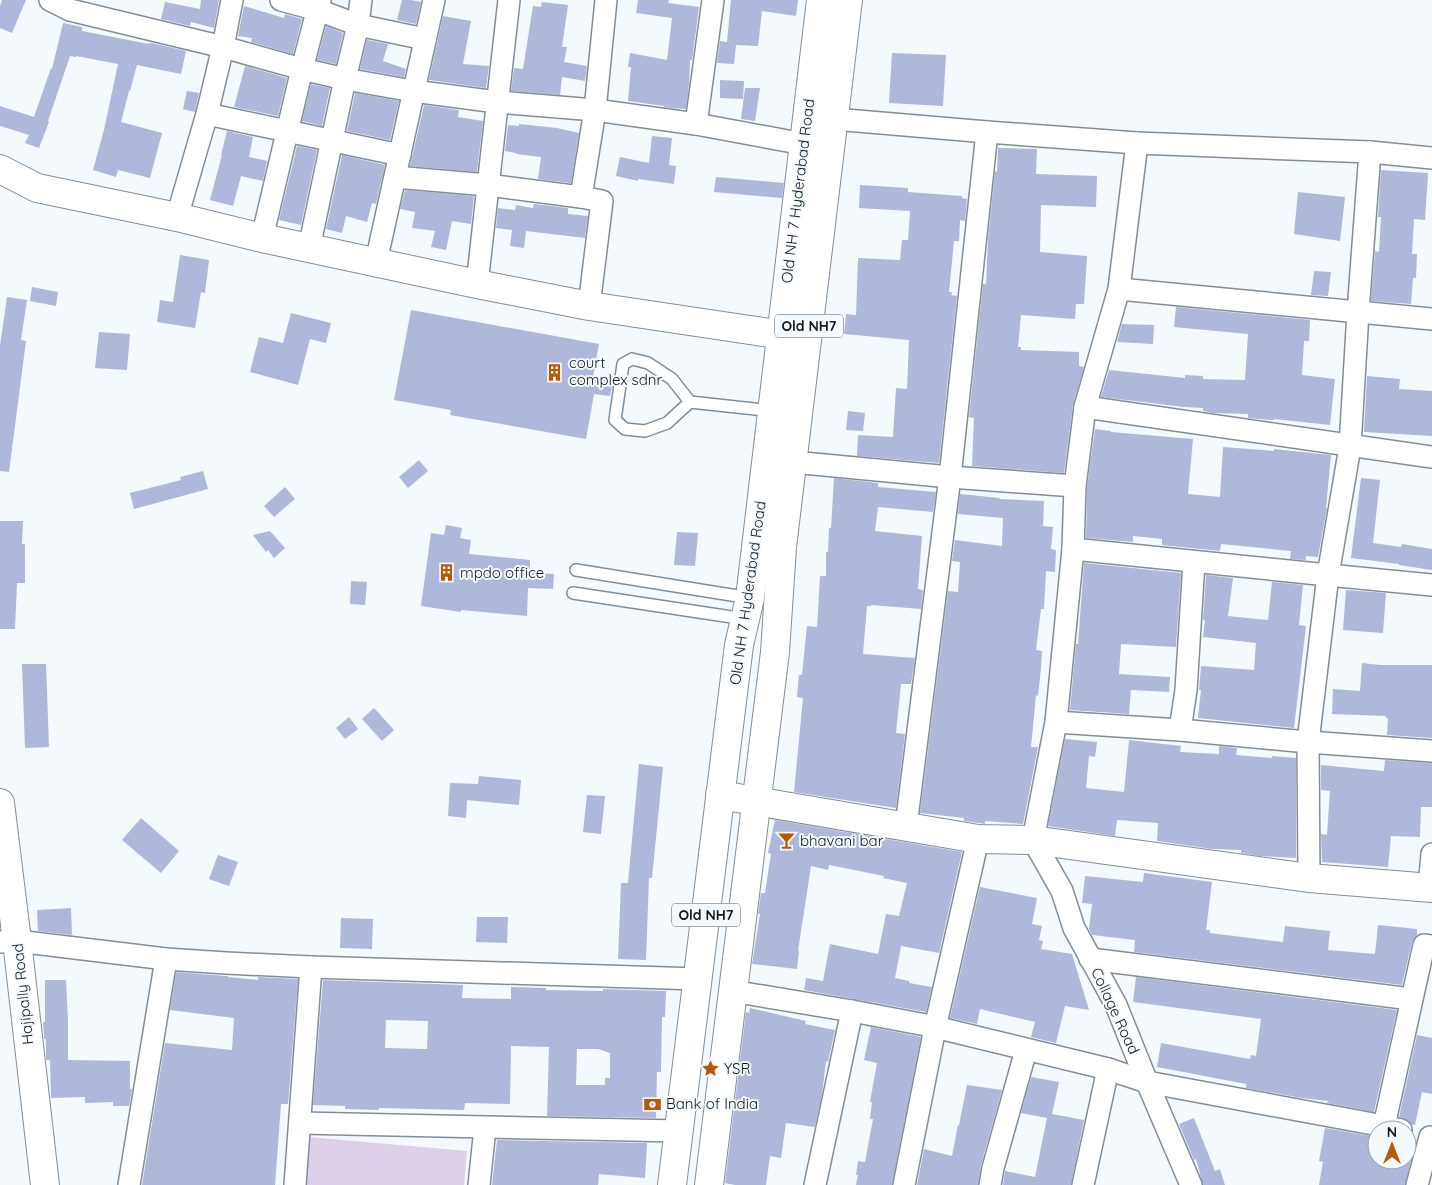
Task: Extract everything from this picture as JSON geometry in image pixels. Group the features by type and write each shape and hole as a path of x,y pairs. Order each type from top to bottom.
{"main road":[{"name":"Old NH 7 Hyderabad Road","path":"709,1185 774,652 782,547 793,462 794,337 804,144 821,0"},
{"name":"Old NH 7 Hyderabad Road","path":"672,1185 739,645 747,608 772,411 794,337 834,119 848,0"},
{"path":"0,169 37,188 177,217 262,238 477,284 589,306 794,337"},
{"path":"720,796 978,839 1033,840 1308,878 1430,888"},
{"name":"Hajipally Road","path":"0,803 9,941 45,1185"}],"street":[{"path":"50,0 70,10 345,79 413,91 497,102 595,110 696,124 804,144"},
{"path":"177,217 207,114 232,0"},
{"path":"281,0 319,5 358,25 425,40"},
{"path":"309,248 358,25 361,0"},
{"path":"376,262 434,0"},
{"path":"477,284 509,0"},
{"path":"581,197 595,110 606,0"},
{"path":"696,124 713,0"},
{"path":"262,238 319,5"},
{"path":"207,114 400,155"},
{"path":"834,119 1136,143 1370,152 1432,158"},
{"path":"906,826 950,477 987,132"},
{"path":"1033,840 1056,722 1073,549 1075,486 1085,407 1119,289 1136,143"},
{"path":"1308,878 1308,742 1328,575 1350,446 1370,152"},
{"path":"395,177 488,185 602,201 589,306"},
{"path":"1119,289 1432,319"},
{"path":"1085,407 1432,458"},
{"path":"793,462 950,477 1075,486"},
{"path":"1073,549 1432,585"},
{"path":"1180,730 1186,690 1194,562"},
{"path":"1056,722 1180,730 1432,751"},
{"path":"904,1185 935,1028 978,839"},
{"name":"Collage Road","path":"1033,840 1062,892 1074,928 1116,1005 1192,1185"},
{"path":"1430,888 1432,854"},
{"path":"9,941 166,959 311,967 698,978"},
{"path":"1394,1120 1411,999 1424,945 1432,946"},
{"path":"129,1185 166,959"},
{"path":"1090,959 1411,999"},
{"path":"295,1185 311,967"},
{"path":"732,992 852,1011 935,1028 1108,1068 1147,1082 1367,1123"},
{"path":"815,1185 852,1011"},
{"path":"990,1185 1026,1050"},
{"path":"1083,1185 1108,1068"},
{"path":"300,1123 679,1132"},
{"path":"479,1185 485,1128"},
{"path":"1417,1134 1431,1138 1417,1185"}],"lane":[{"path":"690,402 667,423 644,430 625,429 615,420 622,364 632,359 648,363 672,379 690,402 772,411"},
{"path":"576,570 747,608"},
{"path":"573,592 747,608"}],"shaded area":[{"path":"309,1137 467,1151 464,1185 304,1185"}],"building":[{"path":"2,0 26,0 12,33 0,28 0,6"},
{"path":"201,0 219,0 214,28 191,22 190,26 161,19 165,2 200,9"},
{"path":"402,0 421,2 416,24 397,20"},
{"path":"638,0 669,0 668,3 699,7 692,60 690,60 686,109 628,101 631,67 628,67 630,53 667,60 672,18 636,13"},
{"path":"731,0 798,0 796,16 762,11 758,46 736,45 734,64 717,63 720,41 727,42"},
{"path":"542,2 568,5 562,47 567,47 564,62 587,66 585,81 562,77 560,95 511,91 514,68 523,69 533,6 541,7"},
{"path":"244,6 284,18 285,14 302,19 293,54 251,42 252,38 238,36"},
{"path":"443,16 471,21 463,64 489,66 486,88 429,80"},
{"path":"63,23 82,27 82,31 186,51 181,74 137,65 129,91 121,122 162,133 150,178 118,170 116,177 93,170 104,130 118,64 70,56 39,148 25,143 29,135 0,126 0,106 34,117 52,69"},
{"path":"326,26 343,33 336,64 317,60"},
{"path":"367,40 388,44 383,61 406,69 404,77 360,69"},
{"path":"892,53 946,55 943,106 889,103"},
{"path":"245,66 287,78 278,116 234,107"},
{"path":"720,80 744,81 743,99 720,98"},
{"path":"311,84 330,88 322,126 302,121"},
{"path":"745,88 760,88 755,121 741,119"},
{"path":"187,91 199,93 195,112 183,109"},
{"path":"355,93 399,101 390,140 347,131"},
{"path":"424,105 459,110 458,117 483,121 477,172 410,166"},
{"path":"519,124 557,128 579,133 571,183 538,179 541,157 505,151 508,125 519,126"},
{"path":"227,131 253,137 249,157 267,161 263,181 241,176 233,206 210,200"},
{"path":"652,136 672,138 669,165 676,166 674,184 638,179 638,181 616,176 620,157 649,163"},
{"path":"297,146 317,150 301,225 279,220"},
{"path":"998,148 1037,149 1036,174 1097,176 1096,207 1041,205 1040,252 1087,256 1084,304 1076,304 1075,319 1021,315 1018,347 1021,347 1021,350 1079,352 1079,366 1084,367 1073,405 1064,473 972,466 974,418 969,417 983,284 986,284 988,239 995,171 997,172"},
{"path":"342,155 385,165 376,204 372,203 367,222 346,216 342,233 326,229"},
{"path":"1381,170 1428,173 1425,220 1414,219 1412,254 1417,254 1416,278 1413,278 1411,304 1371,301 1375,251 1379,252 1381,217 1378,217"},
{"path":"716,177 784,183 782,198 714,192"},
{"path":"860,185 908,188 908,192 962,196 962,198 967,199 965,221 960,220 959,241 954,241 949,292 952,292 951,295 957,296 939,463 857,456 858,435 893,437 896,388 907,389 909,340 844,334 846,314 856,315 858,258 900,260 902,240 908,240 910,211 859,208"},
{"path":"405,190 474,196 471,224 452,221 446,250 431,247 435,231 412,228 415,212 400,209"},
{"path":"1298,192 1345,197 1340,241 1294,234"},
{"path":"534,204 568,208 568,214 588,216 585,238 526,231 524,248 510,246 512,230 496,228 498,208 515,210 516,205 533,208"},
{"path":"180,255 209,260 205,293 201,292 195,328 157,322 160,300 173,302"},
{"path":"1314,271 1331,272 1328,296 1311,295"},
{"path":"32,287 58,292 56,306 30,301"},
{"path":"7,297 27,300 21,340 26,341 9,472 0,471 0,346"},
{"path":"1176,307 1310,320 1309,341 1304,341 1302,375 1335,379 1330,425 1248,418 1248,414 1213,413 1203,411 1203,408 1101,397 1109,370 1185,378 1185,375 1203,376 1203,379 1245,380 1248,334 1174,327"},
{"name":"court complex sdnr","path":"411,310 599,344 593,377 613,381 610,396 594,394 586,439 450,415 451,410 394,400"},
{"path":"291,313 331,323 326,343 310,339 298,385 250,372 259,337 283,343"},
{"path":"1122,324 1154,325 1153,344 1117,342"},
{"path":"99,332 130,334 127,370 95,368"},
{"path":"1367,376 1400,379 1399,389 1432,391 1432,436 1364,432"},
{"path":"848,411 865,413 863,431 846,430"},
{"path":"1095,429 1193,439 1188,494 1220,497 1223,447 1274,451 1274,449 1331,455 1327,508 1318,557 1306,556 1306,560 1290,559 1291,551 1221,544 1220,551 1162,545 1162,539 1133,536 1133,542 1086,538 1087,487"},
{"path":"419,460 428,471 408,488 399,477"},
{"path":"203,471 208,489 134,509 130,493 181,480 180,477"},
{"path":"834,478 878,483 878,487 936,492 933,512 878,507 875,531 922,536 918,589 923,590 921,609 867,606 863,654 915,658 911,684 901,684 896,733 905,734 896,808 794,792 803,698 797,697 799,675 802,675 807,626 817,627 820,576 826,576 826,552 828,552 829,528 831,528"},
{"path":"1361,478 1380,480 1373,543 1401,547 1402,544 1432,549 1432,570 1351,558"},
{"path":"285,487 295,499 274,517 264,506"},
{"path":"960,494 999,499 1044,501 1043,526 1053,527 1051,549 1056,550 1055,572 1046,571 1044,609 1041,609 1036,650 1042,651 1031,747 1038,747 1023,824 985,821 985,824 964,821 964,818 920,813 948,591 958,592 960,562 952,561 955,540 1002,546 1003,518 958,514"},
{"path":"0,521 23,521 22,544 25,544 25,583 17,583 15,629 0,629"},
{"path":"446,525 462,528 460,538 471,540 469,554 530,560 530,573 554,574 553,589 528,588 527,616 461,610 461,612 421,606 431,533 444,535"},
{"path":"270,531 285,548 274,558 268,550 266,552 253,535"},
{"path":"677,532 698,533 695,566 674,565"},
{"path":"1084,563 1181,573 1176,647 1121,644 1119,674 1170,677 1169,692 1131,690 1129,714 1070,710 1076,644 1078,644"},
{"path":"1206,575 1233,578 1228,616 1268,620 1272,582 1303,585 1299,625 1306,626 1294,728 1198,718 1201,666 1254,670 1256,643 1203,637"},
{"path":"351,581 367,582 365,605 350,604"},
{"path":"1346,590 1386,593 1383,633 1343,630"},
{"path":"1362,663 1432,665 1432,738 1387,735 1388,718 1386,716 1332,714 1333,689 1360,691"},
{"path":"22,664 46,664 49,747 25,748"},
{"path":"374,708 394,730 382,741 362,719"},
{"path":"349,717 358,729 345,739 336,728"},
{"path":"1065,739 1097,742 1095,757 1089,756 1086,788 1124,792 1129,740 1181,746 1180,752 1219,754 1219,746 1237,748 1236,755 1296,758 1296,858 1260,856 1241,853 1241,850 1212,849 1157,841 1158,823 1117,820 1115,836 1048,826"},
{"path":"1385,760 1432,763 1432,807 1421,807 1420,837 1391,836 1388,867 1322,862 1321,834 1327,835 1330,791 1321,790 1321,765 1384,771"},
{"path":"639,764 663,767 652,878 649,878 646,960 618,959 621,883 628,883"},
{"path":"479,776 521,780 519,805 467,800 466,818 448,816 450,783 478,784"},
{"path":"587,795 605,796 601,834 583,832"},
{"path":"141,818 179,851 161,873 122,840"},
{"path":"775,820 962,852 939,953 901,946 895,978 909,981 909,983 932,987 926,1012 804,990 806,978 823,981 830,944 878,954 886,914 899,916 907,883 883,878 884,876 829,865 828,870 811,866 797,969 752,964 760,914 758,914 761,893 765,893 771,854 768,853"},
{"path":"218,855 238,862 229,886 209,879"},
{"path":"1144,873 1212,882 1206,930 1210,930 1210,933 1283,942 1285,926 1330,931 1328,950 1375,954 1378,925 1417,929 1417,935 1412,942 1402,985 1134,952 1135,940 1092,935 1089,929 1092,904 1082,903 1085,876 1143,882"},
{"path":"980,887 1037,898 1032,924 1042,926 1039,940 1043,941 1041,949 1072,954 1089,1010 1065,1006 1056,1043 1031,1037 1035,1022 980,1009 977,1024 950,1018"},
{"path":"71,908 72,935 38,931 37,910"},
{"path":"477,917 508,917 507,943 476,942"},
{"path":"341,918 373,919 372,949 340,948"},
{"path":"176,972 258,980 258,977 298,979 288,1104 281,1104 275,1185 142,1185 165,1043 232,1050 234,1018 170,1010"},
{"path":"1136,977 1397,1010 1374,1112 1327,1103 1328,1101 1246,1088 1246,1084 1157,1067 1161,1043 1250,1059 1251,1055 1256,1056 1261,1019 1133,1002"},
{"path":"45,980 66,980 68,1060 130,1061 130,1089 132,1089 129,1106 113,1106 113,1102 85,1103 85,1097 51,1098 50,1060 46,1060 46,1039 44,1039 43,1022 45,1022"},
{"path":"323,980 463,985 462,998 511,999 511,987 546,988 546,990 666,991 665,1017 662,1017 661,1072 657,1072 656,1118 547,1116 549,1047 511,1046 510,1104 465,1103 464,1110 345,1109 345,1106 313,1105","holes":["386,1020 428,1021 427,1049 385,1048","577,1049 598,1049 610,1053 610,1078 605,1078 605,1085 576,1085"]},
{"path":"750,1008 806,1021 805,1024 835,1030 828,1062 826,1061 815,1127 786,1123 781,1158 770,1156 766,1185 735,1185 725,1183 746,1012 749,1013"},
{"path":"871,1027 921,1037 892,1185 856,1185 858,1161 865,1162 873,1119 870,1119 872,1102 870,1102 877,1063 864,1060"},
{"path":"1417,1035 1432,1038 1432,1094 1422,1092 1416,1120 1407,1120 1399,1117"},
{"path":"1031,1077 1059,1082 1052,1114 1084,1120 1071,1185 1003,1185 1005,1171 1035,1177 1047,1118 1021,1113"},
{"path":"967,1085 1002,1090 981,1165 978,1185 917,1185 924,1149 952,1156"},
{"path":"1194,1118 1215,1171 1220,1169 1225,1185 1203,1185 1196,1159 1194,1160 1179,1124"},
{"path":"1325,1128 1367,1135 1367,1170 1409,1170 1405,1185 1319,1185 1323,1162 1319,1161"},
{"path":"497,1140 647,1143 645,1178 599,1174 598,1185 492,1185"}],"place":[{"name":"court complex sdnr","path":"555,372"},
{"name":"mpdo office","path":"446,573"},
{"name":"bhavani bar","path":"786,841"},
{"name":"YSR","path":"710,1069"},
{"name":"Bank of India","path":"652,1104"}]}
